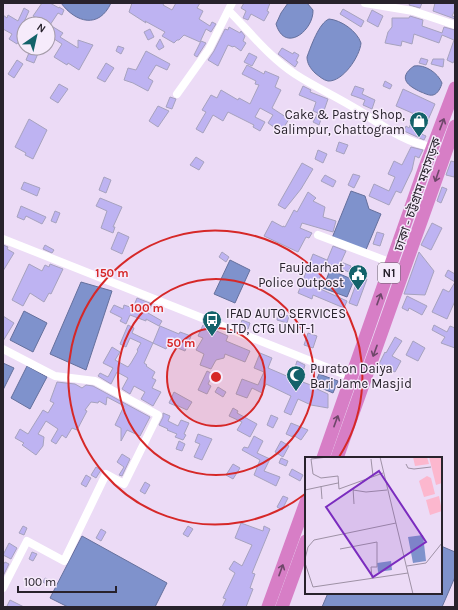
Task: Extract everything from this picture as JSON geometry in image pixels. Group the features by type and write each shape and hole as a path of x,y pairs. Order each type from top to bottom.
{"highway":[{"name":"ঢাকা - চট্টগ্রাম মহাসড়ক","path":"323,457 455,88"},
{"name":"ঢাকা - চট্টগ্রাম মহাসড়ক","path":"337,457 455,126"},
{"path":"268,607 305,505"},
{"path":"282,607 305,544"}],"street":[{"path":"365,3 405,6 455,25"},
{"path":"177,94 209,49 230,7 265,49 294,73 397,134 414,143 433,148"},
{"path":"318,235 392,263"},
{"path":"3,239 351,377"},
{"path":"3,349 55,376 95,381 158,415 124,484 106,474 64,561 27,541 3,588"}],"water":[{"path":"61,3 111,3 100,17 94,20 87,20 80,19 73,15"},
{"path":"288,3 307,3 313,10 309,25 298,36 292,38 286,37 280,33 276,24"},
{"path":"329,19 338,21 352,30 361,43 358,55 345,73 334,80 328,81 321,78 313,71 308,63 307,57 319,30 325,21"},
{"path":"414,66 422,66 431,70 440,79 442,83 435,94 431,95 416,90 406,81 406,74"},
{"path":"351,191 365,196 369,209 381,214 365,252 332,238"},
{"path":"230,260 250,270 235,303 214,294"},
{"path":"330,270 354,280 347,297 323,288"},
{"path":"81,282 112,291 86,370 50,354"},
{"path":"24,311 47,323 33,352 10,340"},
{"path":"3,363 14,368 3,390"},
{"path":"27,366 47,377 30,409 11,398"},
{"path":"319,374 338,381 333,393 314,385"},
{"path":"82,536 167,583 155,607 68,607 50,598"},
{"path":"442,546 455,552 455,577 442,607 322,607 328,594 442,594"}],"building":[{"path":"42,3 50,3 64,10 62,15 58,13 56,16 33,16"},
{"path":"132,3 164,3 163,5 172,10 176,3 200,3 197,8 203,11 199,19 210,26 212,22 216,24 211,32 206,29 200,42 184,35 174,43 162,36 165,32 145,21 146,23 129,12"},
{"path":"244,3 270,3 267,11 269,12 264,21 251,14 248,20 243,18 246,11 241,8"},
{"path":"410,3 422,3 420,8 409,5"},
{"path":"435,3 455,3 455,10 452,16 455,17 455,19 433,11"},
{"path":"24,8 29,11 27,16 20,16"},
{"path":"343,9 364,21 361,27 340,14"},
{"path":"372,10 383,16 378,27 367,21"},
{"path":"3,15 7,18 8,15 16,20 16,43 9,39 12,34 3,29"},
{"path":"410,16 423,20 422,26 442,33 444,27 455,30 455,59 453,63 447,60 454,40 442,35 439,43 414,34 412,44 402,41 401,46 385,43 388,32 392,27 392,18 409,18"},
{"path":"229,27 240,33 241,31 245,36 243,41 246,43 241,51 234,46 228,45 218,66 208,60 225,29 228,30"},
{"path":"56,29 63,33 60,37 78,48 78,40 93,45 79,70 54,57 62,44 56,40"},
{"path":"150,29 154,37 148,40 144,32"},
{"path":"160,39 164,47 159,50 156,46"},
{"path":"201,41 206,43 197,57 194,55"},
{"path":"118,46 124,48 121,54 116,51"},
{"path":"282,48 293,54 294,52 299,55 296,61 298,62 295,67 278,54"},
{"path":"146,51 170,64 167,70 156,65 148,78 153,81 148,91 124,80 128,68 136,70"},
{"path":"249,53 257,57 252,66 244,62"},
{"path":"28,56 37,56 34,63 26,60"},
{"path":"421,58 428,60 426,65 419,63"},
{"path":"433,59 444,59 443,67 431,64"},
{"path":"17,60 23,64 14,78 8,74"},
{"path":"106,63 114,68 105,82 97,78"},
{"path":"247,65 264,74 265,71 279,77 275,87 281,90 272,108 289,119 281,132 268,123 273,115 260,108 255,117 265,122 260,131 253,127 254,125 228,112 223,121 213,115 203,133 196,129 206,112 202,110 211,95 217,98 221,90 238,100 239,98 250,104 259,85 255,84 256,81 242,74"},
{"path":"385,81 392,85 390,89 383,86"},
{"path":"59,84 68,89 58,103 50,98"},
{"path":"303,86 311,90 310,92 328,99 319,125 313,122 318,113 313,111 316,102 299,95"},
{"path":"355,86 364,89 362,94 375,100 372,109 363,105 365,100 351,95"},
{"path":"403,89 435,104 428,120 396,106"},
{"path":"170,97 176,99 172,109 166,107"},
{"path":"158,106 169,111 158,127 149,121"},
{"path":"29,119 47,130 33,159 15,147"},
{"path":"411,123 421,129 419,133 426,136 424,140 404,131 406,126 409,128"},
{"path":"339,142 348,145 344,154 336,151"},
{"path":"411,147 423,150 419,158 415,156 412,170 401,193 396,191 389,205 369,196 374,184 389,191 395,177 388,174 394,161 402,165"},
{"path":"318,150 327,154 323,163 315,159"},
{"path":"196,157 204,162 199,170 190,165"},
{"path":"451,161 455,162 454,177 446,175"},
{"path":"302,163 313,169 301,189 285,209 278,205"},
{"path":"353,174 360,176 354,188 348,185"},
{"path":"325,175 336,181 333,187 321,181"},
{"path":"104,177 111,180 106,193 99,190"},
{"path":"24,182 40,188 37,196 21,189"},
{"path":"442,187 447,189 441,203 437,201"},
{"path":"308,192 316,198 313,201 325,207 323,217 336,221 333,232 302,223 300,228 312,233 309,238 306,237 298,252 264,236 272,221 285,227 294,210 297,212"},
{"path":"100,198 122,207 113,227 115,227 113,233 101,228 107,211 96,206"},
{"path":"21,206 46,217 42,224 26,216 24,220 17,217"},
{"path":"55,211 60,213 56,223 51,221"},
{"path":"432,223 442,228 431,250 421,245"},
{"path":"118,232 129,237 122,254 111,249"},
{"path":"377,232 384,234 380,246 373,244"},
{"path":"3,245 8,247 7,249 14,253 3,271"},
{"path":"45,245 54,250 52,253 43,249"},
{"path":"333,246 346,251 341,262 351,266 349,272 326,263"},
{"path":"222,252 229,257 226,262 219,257"},
{"path":"419,252 434,271 425,295 404,294"},
{"path":"313,254 327,260 316,287 347,301 344,308 313,295 312,299 298,293"},
{"path":"29,264 42,271 45,265 49,267 50,264 63,269 51,294 49,293 44,302 30,293 23,306 12,300"},
{"path":"448,270 455,274 455,282 445,276"},
{"name":"Faujdarhat Police Outpost","path":"359,276 367,279 357,306 349,303"},
{"path":"455,282 455,301 447,319 432,312 443,289 449,292"},
{"path":"407,296 427,306 422,315 409,308 408,311 402,308"},
{"path":"137,298 152,304 148,313 162,321 159,326 146,319 146,321 130,315 126,324 120,321 122,318 110,312 114,305 123,309 124,305 133,308"},
{"path":"278,314 289,316 287,323 277,320"},
{"path":"3,316 14,323 3,341"},
{"path":"242,320 250,323 248,329 240,326"},
{"path":"128,325 134,328 132,333 153,343 144,363 155,372 152,378 156,380 152,388 161,392 153,406 141,399 145,392 134,386 130,394 122,389 128,378 117,372 111,384 98,376 100,373 108,377 113,368 103,363 112,347 120,352 115,360 128,367 131,363 141,343 130,338 126,347 120,344"},
{"path":"203,325 228,336 226,341 250,351 245,362 225,354 224,358 216,360 211,369 200,365 204,354 196,350 203,338 198,336"},
{"path":"434,325 447,332 450,326 455,328 455,348 441,343 445,337 432,330"},
{"path":"160,326 179,334 180,332 191,336 185,351 168,344 166,349 153,343"},
{"path":"308,333 317,336 313,348 304,345"},
{"path":"395,337 402,341 392,356 401,361 395,372 379,364"},
{"path":"413,341 425,348 418,361 406,355"},
{"path":"260,353 272,358 268,368 289,377 292,377 297,361 305,365 300,381 316,387 317,389 328,394 328,408 311,405 298,399 291,415 284,412 291,396 266,384 262,393 252,388 247,398 236,394 242,379 258,385 264,372 254,368"},
{"path":"207,371 213,374 208,384 211,386 207,394 198,390"},
{"path":"57,382 75,384 82,388 86,385 93,386 150,417 140,436 127,430 121,441 121,428 115,425 124,406 107,397 106,405 99,401 98,403 91,402 85,410 87,411 77,430 72,428 66,438 62,435 56,444 51,441 58,429 46,421 38,434 44,437 43,446 36,455 22,445 24,443 15,438 20,429 28,434 43,410 48,413 54,403 50,401"},
{"path":"218,387 226,392 223,397 215,392"},
{"path":"174,392 192,402 187,410 169,403"},
{"path":"233,408 238,411 237,413 257,424 250,437 237,430 242,422 229,416"},
{"path":"163,413 170,416 168,421 178,426 181,420 189,423 183,440 175,437 177,434 159,425 163,417"},
{"path":"271,415 278,418 273,428 267,425"},
{"path":"291,423 308,430 301,440 293,435 293,437 286,434"},
{"path":"198,434 212,439 202,460 194,457 200,444 195,442"},
{"path":"254,436 263,441 257,453 270,459 264,471 280,477 276,486 254,475 260,460 242,450 244,447 248,448"},
{"path":"179,441 185,444 182,451 176,449"},
{"path":"281,441 289,446 283,457 275,452"},
{"path":"122,454 130,459 122,476 119,475 124,467 117,462"},
{"path":"281,458 288,461 286,466 279,463"},
{"path":"233,464 240,468 233,479 226,475"},
{"path":"96,467 101,470 96,478 91,475"},
{"path":"292,469 303,475 300,481 289,475"},
{"path":"86,475 91,478 86,487 81,484"},
{"path":"145,482 150,485 145,494 140,491"},
{"path":"283,496 288,498 282,510 277,507"},
{"path":"241,523 263,531 264,526 270,529 252,573 255,574 250,588 253,589 246,607 222,607 226,599 223,598 235,573 229,569 234,561 242,566 252,545 235,538"},
{"path":"23,526 27,528 24,535 19,533"},
{"path":"188,526 193,529 188,537 183,534"},
{"path":"101,529 106,532 101,541 96,538"},
{"path":"9,543 17,548 11,559 3,555"},
{"path":"32,552 37,554 33,561 29,559"},
{"path":"5,562 9,564 3,576 3,565"},
{"path":"45,578 51,581 49,586 43,582"},
{"path":"10,600 24,607 7,606"}],"place":[{"name":"Cake & Pastry Shop, Salimpur, Chattogram","path":"419,138"},
{"name":"Faujdarhat Police Outpost","path":"358,291"},
{"name":"IFAD AUTO SERVICES LTD, CTG UNIT-1","path":"212,337"},
{"name":"Puraton Daiya Bari Jame Masjid","path":"296,392"}]}
